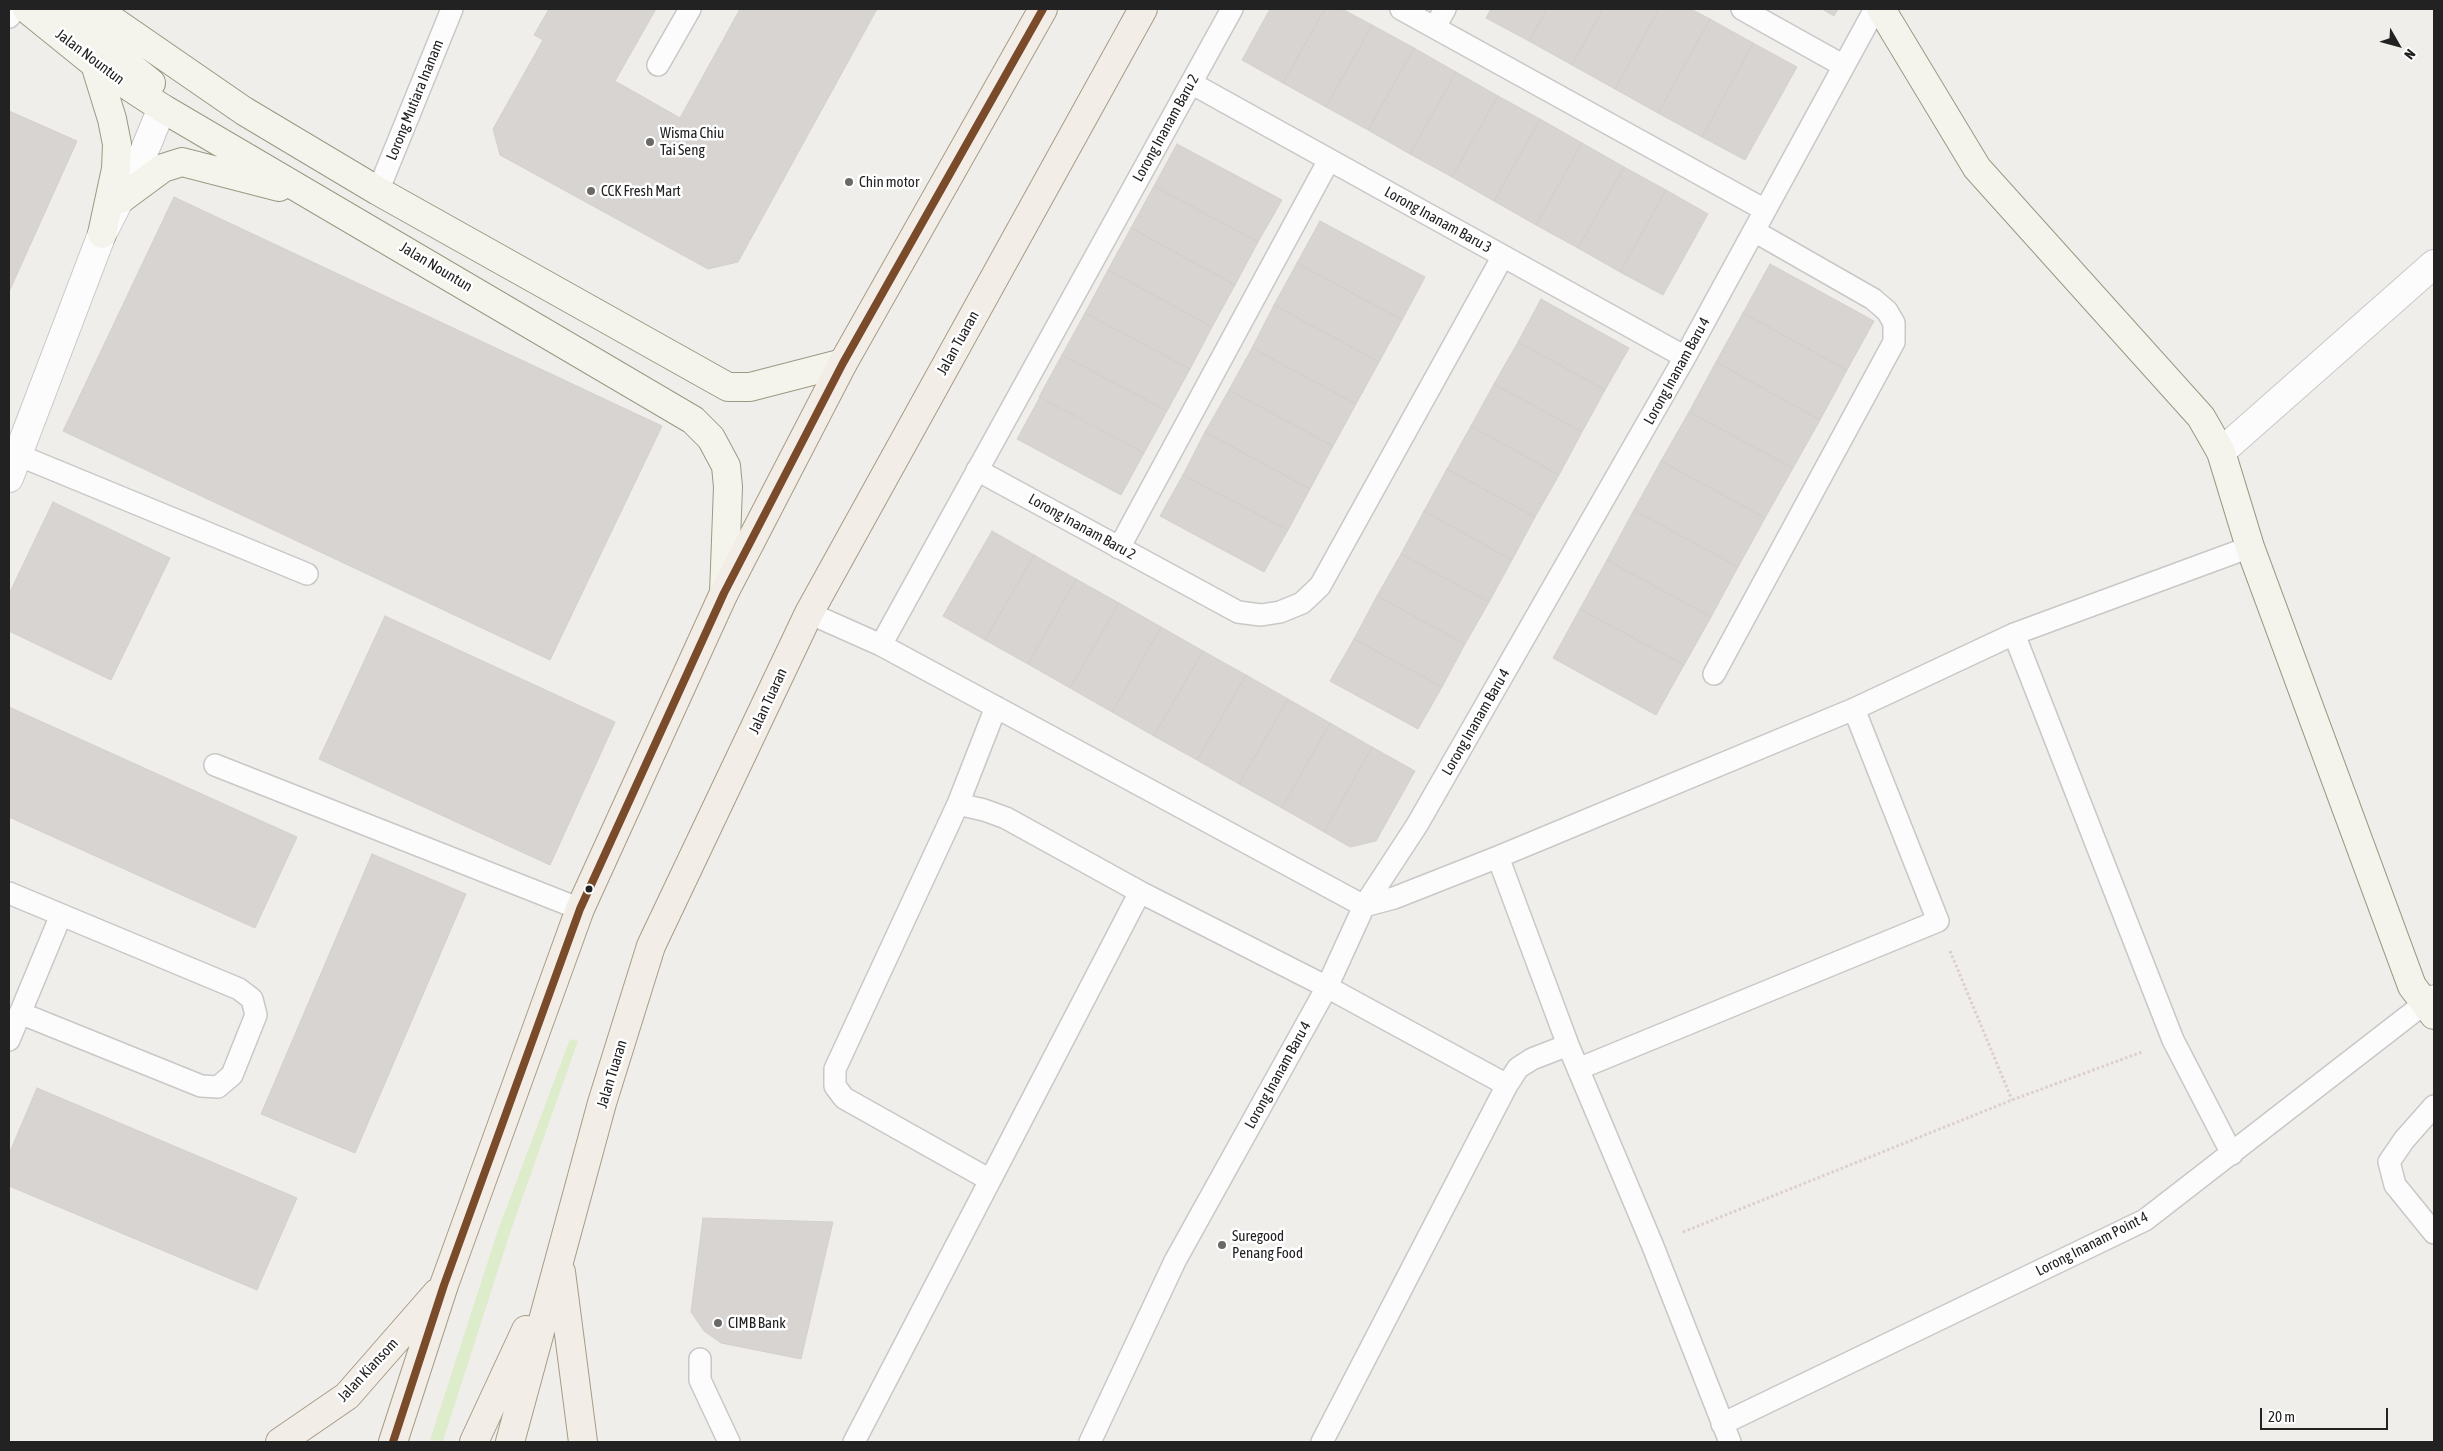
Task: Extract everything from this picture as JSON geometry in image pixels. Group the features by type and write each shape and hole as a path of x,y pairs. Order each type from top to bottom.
{"main road":[{"path":"393,1442 444,1284 580,909 724,593 843,363 1043,9"},
{"name":"Jalan Tuaran","path":"510,1442 602,1103 651,946 809,613 1143,9"},
{"path":"474,1442 559,1258"},
{"path":"559,1258 583,1442"},
{"name":"Jalan Kiansom","path":"280,1442 348,1396 444,1284"}],"street":[{"name":"Jalan Nountun","path":"27,9 95,64 162,108 693,420 711,438 726,466 728,487 724,593"},
{"path":"13,466 102,234 121,199 164,100 154,84 59,9"},
{"path":"1881,9 1977,168 2201,416 2221,452 2250,547 2412,986 2431,1005"},
{"path":"112,14 244,111 378,191 728,387 750,387 843,363"},
{"path":"95,64 112,119 117,144 116,169 102,234"},
{"path":"121,199 163,168 182,162 285,189 324,202"},
{"path":"2221,452 2434,264"}],"lane":[{"path":"9,17 16,9"},
{"name":"Lorong Mutiara Inanam","path":"378,191 452,9"},
{"path":"658,66 690,9"},
{"name":"Lorong Inanam Baru 2","path":"1232,9 977,470 1238,612 1261,615 1280,612 1302,603 1320,586 1502,256"},
{"path":"1401,9 1765,210"},
{"path":"1435,27 1445,9"},
{"path":"1742,9 1844,66"},
{"name":"Lorong Inanam Baru 4","path":"1090,1442 1175,1262 1327,987 1364,906 1417,825 1685,357 1875,9"},
{"name":"Lorong Inanam Baru 3","path":"1191,84 1685,357"},
{"path":"1119,548 1329,160"},
{"path":"1714,674 1894,342 1894,323 1887,311 1880,305 1754,231"},
{"path":"13,466 306,574"},
{"path":"881,646 977,470"},
{"path":"809,613 881,646 1364,906 1394,898 1498,857 1854,709 2014,634 2250,547"},
{"path":"2014,634 2173,1040 2232,1154"},
{"path":"990,1180 844,1098 835,1086 835,1069 958,804 996,707"},
{"path":"1578,1069 1938,921 1854,709"},
{"path":"215,765 580,909"},
{"path":"958,804 984,810 1006,818 1140,892 1327,987 1507,1085"},
{"path":"1498,857 1568,1045 1652,1244 1726,1433"},
{"path":"854,1442 1140,892"},
{"path":"9,893 239,989 252,999 256,1015 232,1075 218,1087 201,1086 20,1013"},
{"path":"9,1040 61,915"},
{"name":"Lorong Inanam Point 4","path":"1726,1433 2145,1220 2431,1005"},
{"path":"1322,1442 1507,1085 1518,1068 1532,1059 1568,1045"},
{"path":"2434,1106 2404,1140 2389,1162 2395,1186 2434,1233"},
{"path":"700,1359 700,1380 729,1442"}],"path":[{"path":"1938,921 2012,1100"},
{"path":"1652,1244 2012,1100 2173,1040"}],"green space":[{"path":"570,1039 578,1041 510,1233 443,1441 430,1440 498,1230"}],"building":[{"name":"Wisma Chiu Tai Seng","path":"549,9 656,9 615,81 680,118 740,9 877,9 738,262 708,269 500,155 493,129 543,40 534,35"},
{"path":"1270,9 1325,9 1283,83 1242,60"},
{"path":"1325,9 1342,9 1372,25 1326,107 1283,83"},
{"path":"1491,9 1547,9 1529,41 1486,18"},
{"path":"1547,9 1603,9 1572,65 1529,41"},
{"path":"1603,9 1659,9 1615,89 1572,65"},
{"path":"1659,9 1691,9 1710,19 1658,113 1615,89"},
{"path":"1822,9 1838,9 1834,16"},
{"path":"1710,19 1753,43 1702,137 1658,113"},
{"path":"1372,25 1414,48 1368,130 1326,107"},
{"path":"1753,43 1797,67 1745,160 1702,137"},
{"path":"1414,48 1456,72 1410,154 1368,130"},
{"path":"1456,72 1498,96 1452,177 1410,154"},
{"path":"1498,96 1540,119 1494,201 1452,177"},
{"path":"9,111 77,141 9,292"},
{"path":"1540,119 1582,143 1536,225 1494,201"},
{"path":"1582,143 1624,167 1578,248 1536,225"},
{"path":"1177,144 1282,200 1258,242 1154,186"},
{"path":"1624,167 1666,190 1620,272 1578,248"},
{"path":"1154,186 1258,242 1235,285 1131,228"},
{"path":"1666,190 1708,214 1663,295 1620,272"},
{"path":"174,197 662,426 550,660 63,431"},
{"path":"1320,221 1425,277 1402,320 1297,263"},
{"path":"1131,228 1235,285 1212,327 1108,270"},
{"path":"1297,263 1402,320 1379,362 1274,305"},
{"path":"1770,264 1874,321 1847,370 1743,313"},
{"path":"1108,270 1212,327 1190,369 1085,313"},
{"path":"1541,299 1629,348 1605,390 1518,342"},
{"path":"1274,305 1379,362 1356,404 1252,348"},
{"path":"1085,313 1190,369 1167,411 1062,355"},
{"path":"1743,313 1847,370 1820,420 1716,362"},
{"path":"1518,342 1605,390 1582,432 1494,384"},
{"path":"1252,348 1356,404 1333,446 1229,390"},
{"path":"1062,355 1167,411 1144,453 1039,397"},
{"path":"1716,362 1820,420 1793,468 1689,412"},
{"path":"1494,384 1582,432 1559,475 1471,426"},
{"path":"1229,390 1333,446 1310,489 1205,432"},
{"path":"1040,397 1144,453 1121,495 1017,439"},
{"path":"1689,412 1793,468 1765,518 1661,461"},
{"path":"1471,426 1559,475 1535,517 1447,469"},
{"path":"1205,432 1310,489 1288,530 1183,475"},
{"path":"1661,461 1765,518 1738,567 1634,510"},
{"path":"1447,469 1535,517 1512,560 1424,511"},
{"path":"1183,475 1288,530 1264,572 1160,516"},
{"path":"53,502 170,558 111,680 9,631 9,594"},
{"path":"1634,510 1738,567 1711,617 1607,560"},
{"path":"1424,511 1512,560 1489,602 1401,554"},
{"path":"992,531 1034,555 985,640 943,616"},
{"path":"1401,554 1489,602 1465,644 1377,596"},
{"path":"1034,555 1076,579 1028,664 985,640"},
{"path":"1607,560 1711,617 1684,665 1580,609"},
{"path":"1076,579 1119,603 1070,688 1028,664"},
{"path":"1377,596 1465,644 1442,687 1354,639"},
{"path":"1119,603 1161,627 1112,712 1070,688"},
{"path":"1580,609 1684,665 1656,715 1553,658"},
{"path":"385,616 615,722 550,865 319,759"},
{"path":"1161,627 1203,651 1154,736 1112,712"},
{"path":"1354,639 1442,687 1418,729 1330,681"},
{"path":"1203,651 1246,675 1197,760 1154,736"},
{"path":"1246,675 1288,699 1239,784 1197,760"},
{"path":"1288,699 1330,723 1282,808 1239,784"},
{"path":"9,707 297,837 255,928 9,817"},
{"path":"1330,723 1372,747 1324,832 1282,808"},
{"path":"1372,747 1415,771 1376,841 1350,847 1324,832"},
{"path":"372,854 466,894 355,1153 261,1114"},
{"path":"37,1088 297,1198 257,1290 9,1186 9,1154"},
{"path":"703,1218 833,1222 801,1359 721,1343 704,1331 691,1312"}],"transit line":[{"path":"393,1442 444,1285 580,909 724,593 843,363 1043,9"}],"place":[{"name":"Wisma Chiu Tai Seng","path":"650,142"},
{"name":"Chin motor","path":"849,182"},
{"name":"CCK Fresh Mart","path":"591,191"},
{"name":"Suregood Penang Food","path":"1222,1245"},
{"name":"CIMB Bank","path":"718,1323"}]}
